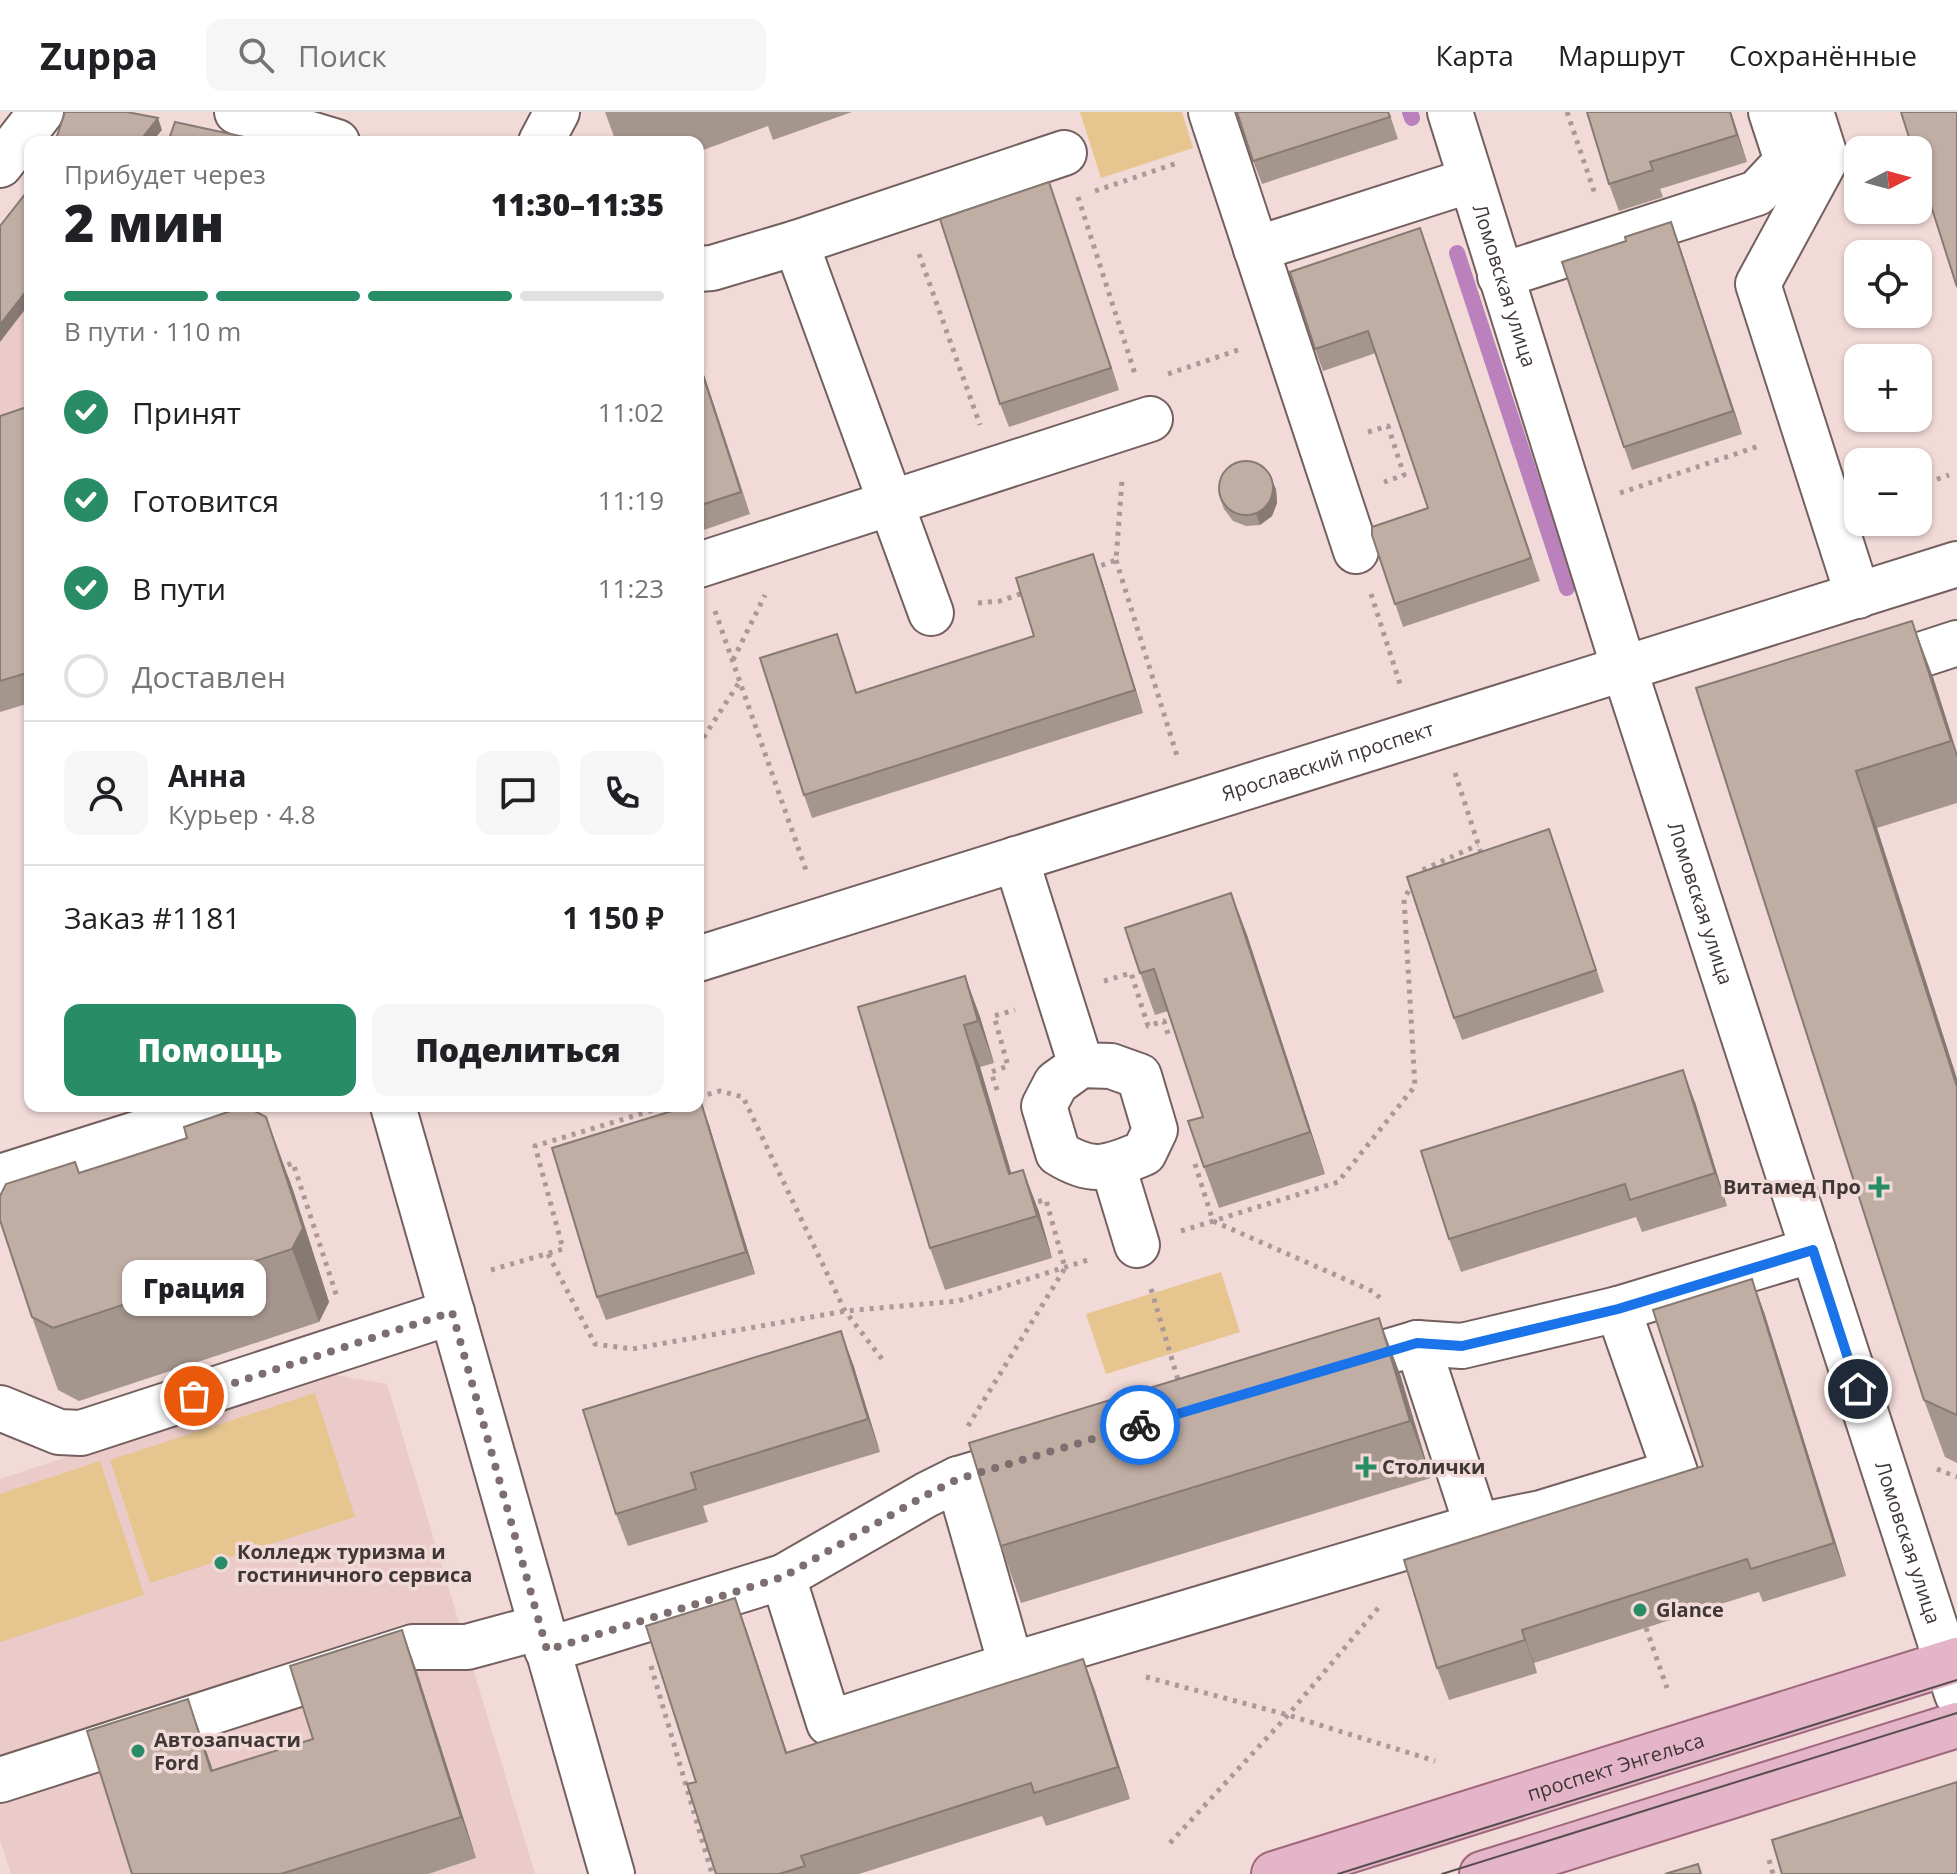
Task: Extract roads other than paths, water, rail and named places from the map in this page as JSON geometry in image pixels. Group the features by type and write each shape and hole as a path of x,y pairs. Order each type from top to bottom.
{"main road":[{"name":"проспект Энгельса","path":"1274,1874 1954,1672"},
{"path":"1482,1874 1957,1725"}],"street":[{"path":"0,165 41,112"},
{"path":"237,112 317,136"},
{"path":"544,136 557,112"},
{"name":"Ломовская улица","path":"1450,112 1624,668 1954,1672"},
{"path":"1500,276 1757,193 1787,161 1771,112"},
{"path":"1811,112 1826,159 1758,284 1858,596"},
{"path":"1217,130 1356,551"},
{"path":"704,269 796,243 1064,153"},
{"path":"1256,249 1471,180"},
{"path":"796,243 890,503 950,609"},
{"path":"704,563 995,469 1136,411"},
{"name":"Ярославский проспект","path":"704,957 1624,668 1858,596 1955,570"},
{"path":"1844,680 1957,643"},
{"path":"1016,859 1081,1065"},
{"path":"1081,1065 1111,1066 1139,1076 1155,1130 1144,1153 1113,1166 1079,1167 1058,1153 1044,1106 1056,1083 1081,1065"},
{"path":"0,1177 206,1112"},
{"path":"395,1112 612,1874"},
{"path":"1113,1166 1137,1245"},
{"path":"1295,1379 1417,1343 1462,1346 1618,1309 1813,1250"},
{"path":"783,1577 829,1723 1011,1665 1477,1526 1541,1513 1675,1472 1618,1309"},
{"path":"0,1408 59,1432 81,1433 452,1312"},
{"path":"1417,1343 1477,1526"},
{"path":"0,1780 413,1647 467,1647 638,1623 783,1577 958,1479 1081,1443"},
{"path":"958,1479 1011,1665"}],"waterway":[{"path":"1410,112 1412,118"},
{"path":"1457,253 1567,588"}],"tram line":[{"path":"1338,1874 1957,1680"},
{"path":"1442,1874 1957,1713"}],"place":[{"name":"Витамед Про","path":"1879,1187"},
{"name":"Грация","path":"194,1396"},
{"name":"Столички","path":"1366,1467"},
{"name":"Колледж туризма и гостиничного сервиса","path":"221,1563"},
{"name":"Glance","path":"1640,1610"},
{"name":"Автозапчасти Ford","path":"138,1751"}]}
